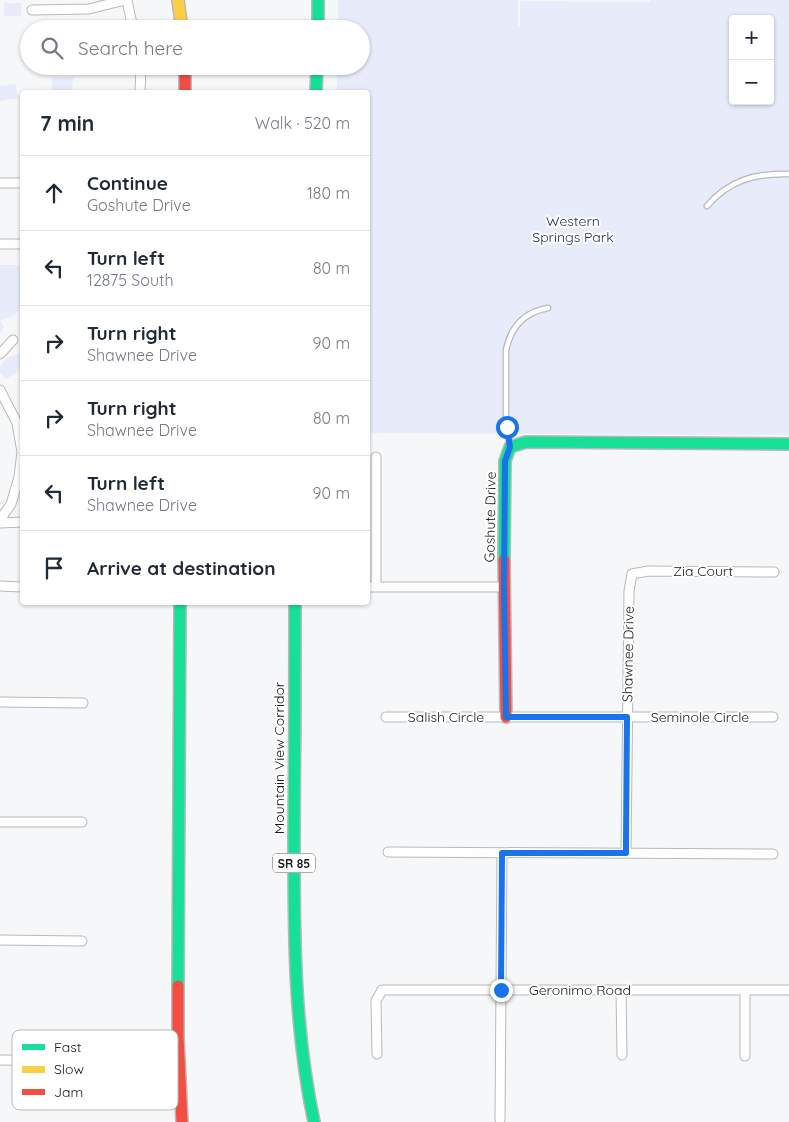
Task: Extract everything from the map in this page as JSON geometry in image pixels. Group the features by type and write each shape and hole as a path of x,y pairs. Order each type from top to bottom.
{"main road":[{"path":"178,0 181,20"},
{"path":"318,0 318,20"},
{"path":"185,75 185,90"},
{"path":"316,90 317,75"},
{"path":"510,447 526,442 789,444"},
{"name":"Goshute Drive","path":"506,717 505,461 510,447"},
{"path":"178,1030 180,605"},
{"name":"Mountain View Corridor","path":"295,605 295,967 302,1057 314,1122"},
{"path":"178,1031 182,1122"}],"street":[{"path":"32,10 89,9 126,0 131,20"},
{"path":"140,75 140,90"},
{"path":"0,183 20,183"},
{"path":"0,244 20,244"},
{"path":"0,354 13,340"},
{"path":"0,390 17,423 20,440"},
{"path":"376,456 372,587 504,587"},
{"path":"0,521 11,504 20,469"},
{"path":"0,521 20,522"},
{"name":"Zia Court","path":"632,574 648,571 774,572"},
{"name":"Shawnee Drive","path":"626,853 629,591 632,574"},
{"path":"0,586 20,586"},
{"path":"0,702 83,702"},
{"name":"Salish Circle","path":"386,717 627,717"},
{"name":"Seminole Circle","path":"627,717 773,717"},
{"path":"0,822 82,822"},
{"path":"388,852 772,854"},
{"path":"500,1120 502,853"},
{"path":"0,940 82,941"},
{"name":"Geronimo Road","path":"377,1054 376,1001 382,990 789,990"},
{"path":"621,990 622,1055"},
{"path":"745,990 746,1056"}],"lane":[{"path":"707,206 713,199 737,182 766,173 789,174"},
{"path":"510,447 506,421 506,350 508,341 516,325 525,317 548,308"}],"green space":[{"name":"Western Springs Park","path":"338,0 518,0 518,27 520,27 520,1 789,0 789,435 370,433 370,90 337,90 337,75 370,75 370,20 338,20"},
{"path":"4,3 21,3 21,16 4,16"},
{"path":"52,77 73,77 72,90 52,90"},
{"path":"16,84 18,98 0,101 0,86"},
{"path":"0,265 20,265 20,309 13,316 0,320"},
{"path":"0,320 4,327 0,333"},
{"path":"20,353 20,370 6,379 0,372 2,363 7,358"}],"traffic: fast":[{"path":"318,0 318,20"},
{"path":"316,90 317,75"},
{"path":"504,560 505,461 510,447 526,442 789,444"},
{"path":"178,986 180,605"},
{"path":"295,605 294,912 296,982 302,1052 314,1122"}],"traffic: slow":[{"path":"178,0 181,20"}],"traffic: jam":[{"path":"185,75 185,90"},
{"path":"504,560 506,717"},
{"path":"178,986 182,1122"}],"route":[{"path":"501,990 502,853 626,853 627,717 506,717 505,461 510,447 507,427"}]}
